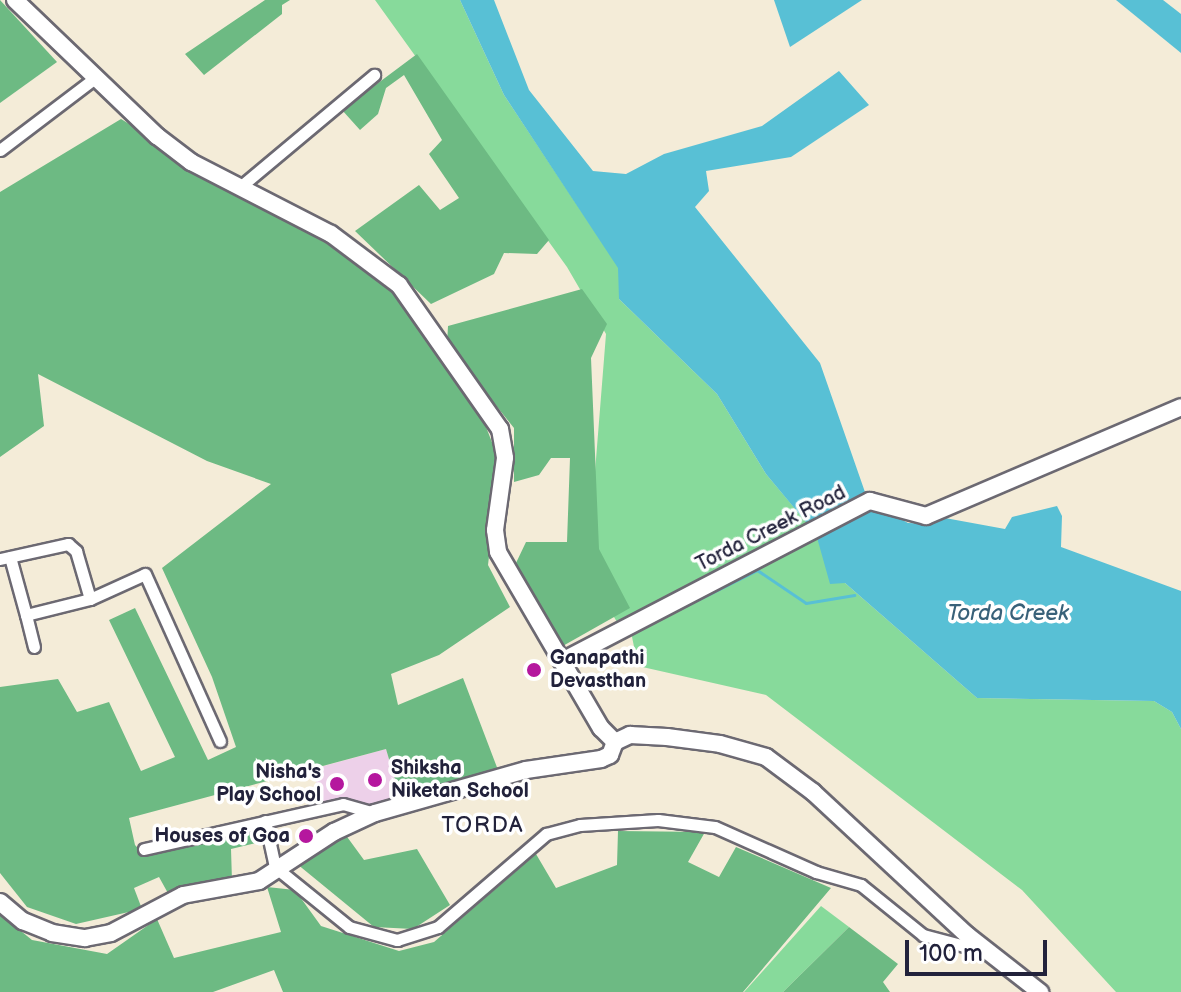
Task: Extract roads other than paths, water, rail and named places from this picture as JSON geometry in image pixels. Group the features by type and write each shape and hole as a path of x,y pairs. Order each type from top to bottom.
{"street":[{"path":"15,0 157,136 191,162 331,234 399,285 500,429 505,458 495,530 498,552 562,661 615,742"},
{"path":"240,187 374,75"},
{"path":"0,150 96,77"},
{"name":"Torda Creek Road","path":"562,661 850,510 877,501 926,516 1181,407"},
{"path":"34,647 5,558 68,544 76,551 90,599"},
{"path":"26,615 90,599 145,574 220,741"},
{"path":"0,902 52,933 85,938 111,933 183,895 259,881 275,867 375,813 407,808 526,770 601,759 610,755 615,742 630,735 667,737 720,744 766,757 813,792 988,952 1040,992"},
{"path":"144,849 343,804 375,813"},
{"path":"265,821 275,867 349,927 397,940 438,927 546,834 580,825 672,822 715,827 816,872 861,885 923,935 988,952"}],"water":[{"name":"Torda Creek","path":"460,0 494,0 529,90 593,171 626,174 664,154 762,126 839,71 869,105 791,157 706,171 709,191 695,207 820,363 866,495 877,506 908,523 931,524 945,518 1005,529 1012,517 1057,506 1062,516 1061,547 1181,591 1181,729 1172,712 1154,701 977,698 845,583 830,584 816,534 766,474 717,394 619,299 618,268 504,95"},
{"path":"774,0 862,0 790,47"},
{"path":"1116,0 1163,0 1181,14 1181,53"}],"waterway":[{"path":"679,609 757,570 806,603 854,595"}],"place":[{"name":"Ganapathi Devasthan","path":"534,670"},
{"name":"Shiksha Niketan School","path":"375,780"},
{"name":"Nisha's Play School","path":"337,784"},
{"name":"Houses of Goa","path":"306,836"}],"district":[{"name":"TORDA","path":"483,826"}]}
